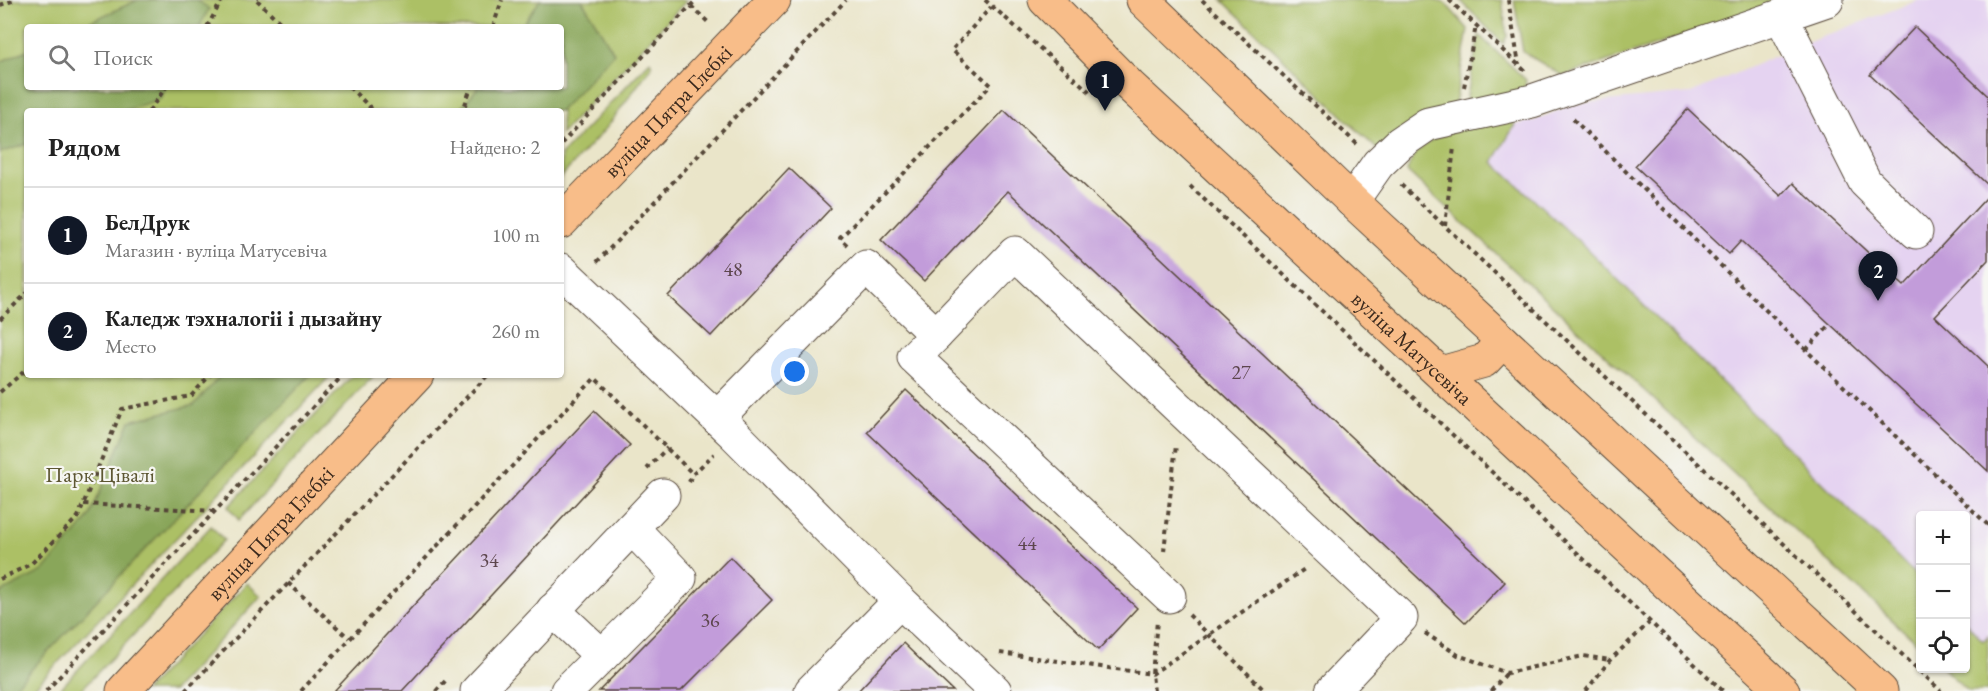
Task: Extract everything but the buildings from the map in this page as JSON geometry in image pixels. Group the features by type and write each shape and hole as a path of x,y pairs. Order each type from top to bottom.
{"main road":[{"name":"вуліца Пятра Глебкі","path":"564,219 774,0"},
{"name":"вуліца Матусевіча","path":"1045,0 1130,86 1783,691"},
{"path":"1143,0 1352,201 1881,691"},
{"path":"1441,373 1484,361 1503,341"},
{"name":"вуліца Пятра Глебкі","path":"123,691 414,378"}],"lane":[{"path":"1352,201 1378,164 1400,143 1428,124 1532,101 1827,0"},
{"path":"1781,16 1865,182 1916,232"},
{"path":"1169,596 915,357 1015,253 1401,618 1332,691"},
{"path":"717,418 866,267 936,334"},
{"path":"568,278 717,418 900,601 995,691"},
{"path":"477,691 663,495"},
{"path":"567,691 680,578 632,528"},
{"path":"811,691 900,601"},
{"path":"553,610 602,656"}],"path":[{"path":"0,5 15,0"},
{"path":"209,24 222,0"},
{"path":"257,0 282,24"},
{"path":"494,24 502,0"},
{"path":"564,141 696,0"},
{"path":"568,278 846,0"},
{"path":"985,0 1097,98"},
{"path":"1202,0 1941,691"},
{"path":"1449,0 1534,81 1532,101"},
{"path":"1508,0 1519,65"},
{"path":"866,267 840,238 991,85 952,50 991,7"},
{"path":"151,108 164,90"},
{"path":"352,90 371,108"},
{"path":"462,108 465,105 470,90"},
{"path":"1567,113 1806,350 1988,525"},
{"path":"1186,183 1723,691"},
{"path":"0,319 24,295"},
{"path":"1806,350 1830,324"},
{"path":"0,392 24,372"},
{"path":"0,579 31,564 78,517 122,409 191,396 207,378"},
{"path":"46,691 340,378"},
{"path":"185,691 485,378"},
{"path":"301,691 595,378 693,474"},
{"path":"83,504 215,511"},
{"path":"993,653 1152,674 1331,550"},
{"path":"288,583 349,638"},
{"path":"1169,596 1265,691"},
{"path":"1401,618 1458,656 1507,673 1583,656 1610,660"},
{"path":"1587,690 1610,660 1649,623"},
{"path":"1491,691 1507,673"}],"shaded area":[{"path":"1919,0 1988,0 1988,645 1970,628 1970,511 1916,511 1916,576 1493,161 1515,125 1536,120 1573,104 1691,93 1796,47"}],"green space":[{"name":"Парк Цівалі","path":"0,0 687,0 564,131 564,108 24,108 24,378 328,378 31,691 0,691"},
{"path":"138,0 197,0 209,9 201,24 85,24"},
{"path":"540,0 582,0 614,53 563,108 461,108 476,90 564,90 564,24 523,24"},
{"path":"1222,0 1432,0 1445,3 1468,29 1454,111 1380,152"},
{"path":"1460,0 1502,0 1507,36 1503,44"},
{"path":"1514,0 1791,0 1563,76 1523,52"},
{"path":"1479,35 1526,80 1524,92 1466,101"},
{"path":"24,51 24,90 164,90 160,99 132,108 24,108 24,145 0,153 0,62"},
{"path":"650,61 652,66 607,127 564,174 564,152"},
{"path":"1505,118 1515,125 1493,162 1584,246 1916,575 1916,642 1407,171 1413,158 1422,147 1434,139 1462,128"},
{"path":"218,378 307,378 11,691 0,691 0,593 43,571 89,518 130,421 194,405"},
{"path":"350,378 371,378 239,520 228,507"},
{"path":"211,526 224,540 80,691 58,691"},
{"path":"247,583 261,596 173,691 145,691"},
{"path":"1970,627 1983,641 1988,636 1988,691 1968,691 1948,673 1970,673"}],"place":[{"name":"БелДрук","path":"1105,111"},
{"name":"Каледж тэхналогіі і дызайну","path":"1878,301"}]}
